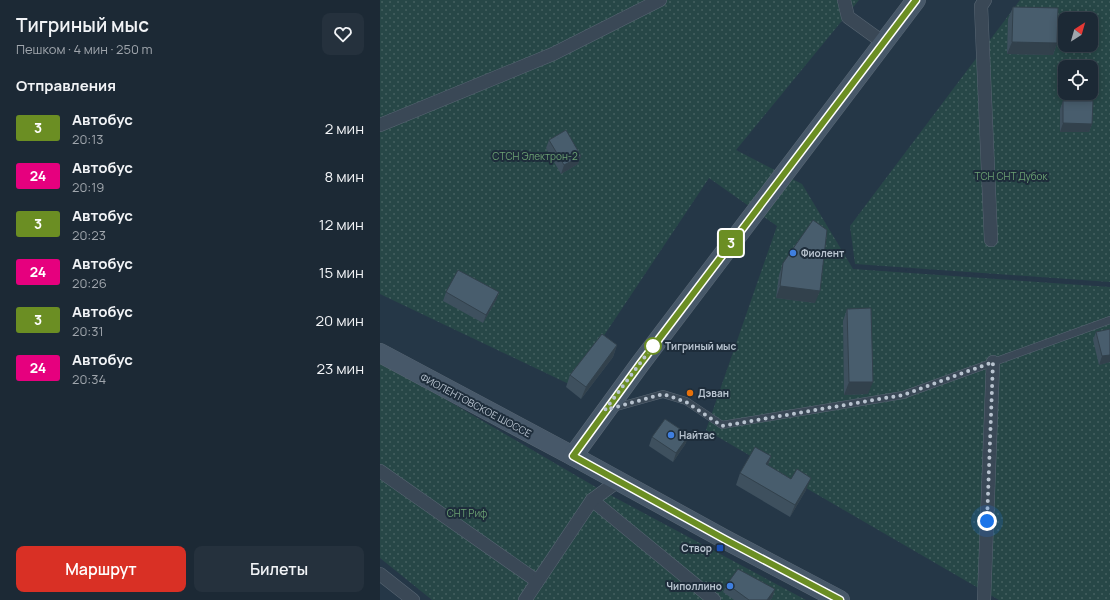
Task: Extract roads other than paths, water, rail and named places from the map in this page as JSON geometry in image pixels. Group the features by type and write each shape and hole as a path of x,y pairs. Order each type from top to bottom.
{"main road":[{"path":"573,456 605,410 916,0"},
{"name":"ФИОЛЕНТОВСКОЕ ШОССЕ","path":"380,353 840,600"}],"street":[{"path":"380,124 554,54 660,0"},
{"path":"844,0 848,16 884,43"},
{"path":"985,0 981,6 991,240"},
{"path":"984,600 993,362"},
{"path":"380,471 538,581"},
{"path":"525,600 592,500 618,481"},
{"path":"592,500 714,600"},
{"path":"380,574 413,600"}],"lane":[{"path":"605,410 663,394 686,402 722,426 903,395 1110,320"}],"place":[{"name":"Фиолент","path":"793,253"},
{"name":"Тигриный мыс","path":"653,346"},
{"name":"Дэван","path":"690,393"},
{"name":"Найтас","path":"671,435"},
{"name":"Створ","path":"720,548"},
{"name":"Чиполлино","path":"730,586"}],"park label":[{"name":"СТСН Электрон-2","path":"535,156"},
{"name":"ТСН СНТ Дубок","path":"1011,176"},
{"name":"СНТ Риф","path":"467,513"}]}
